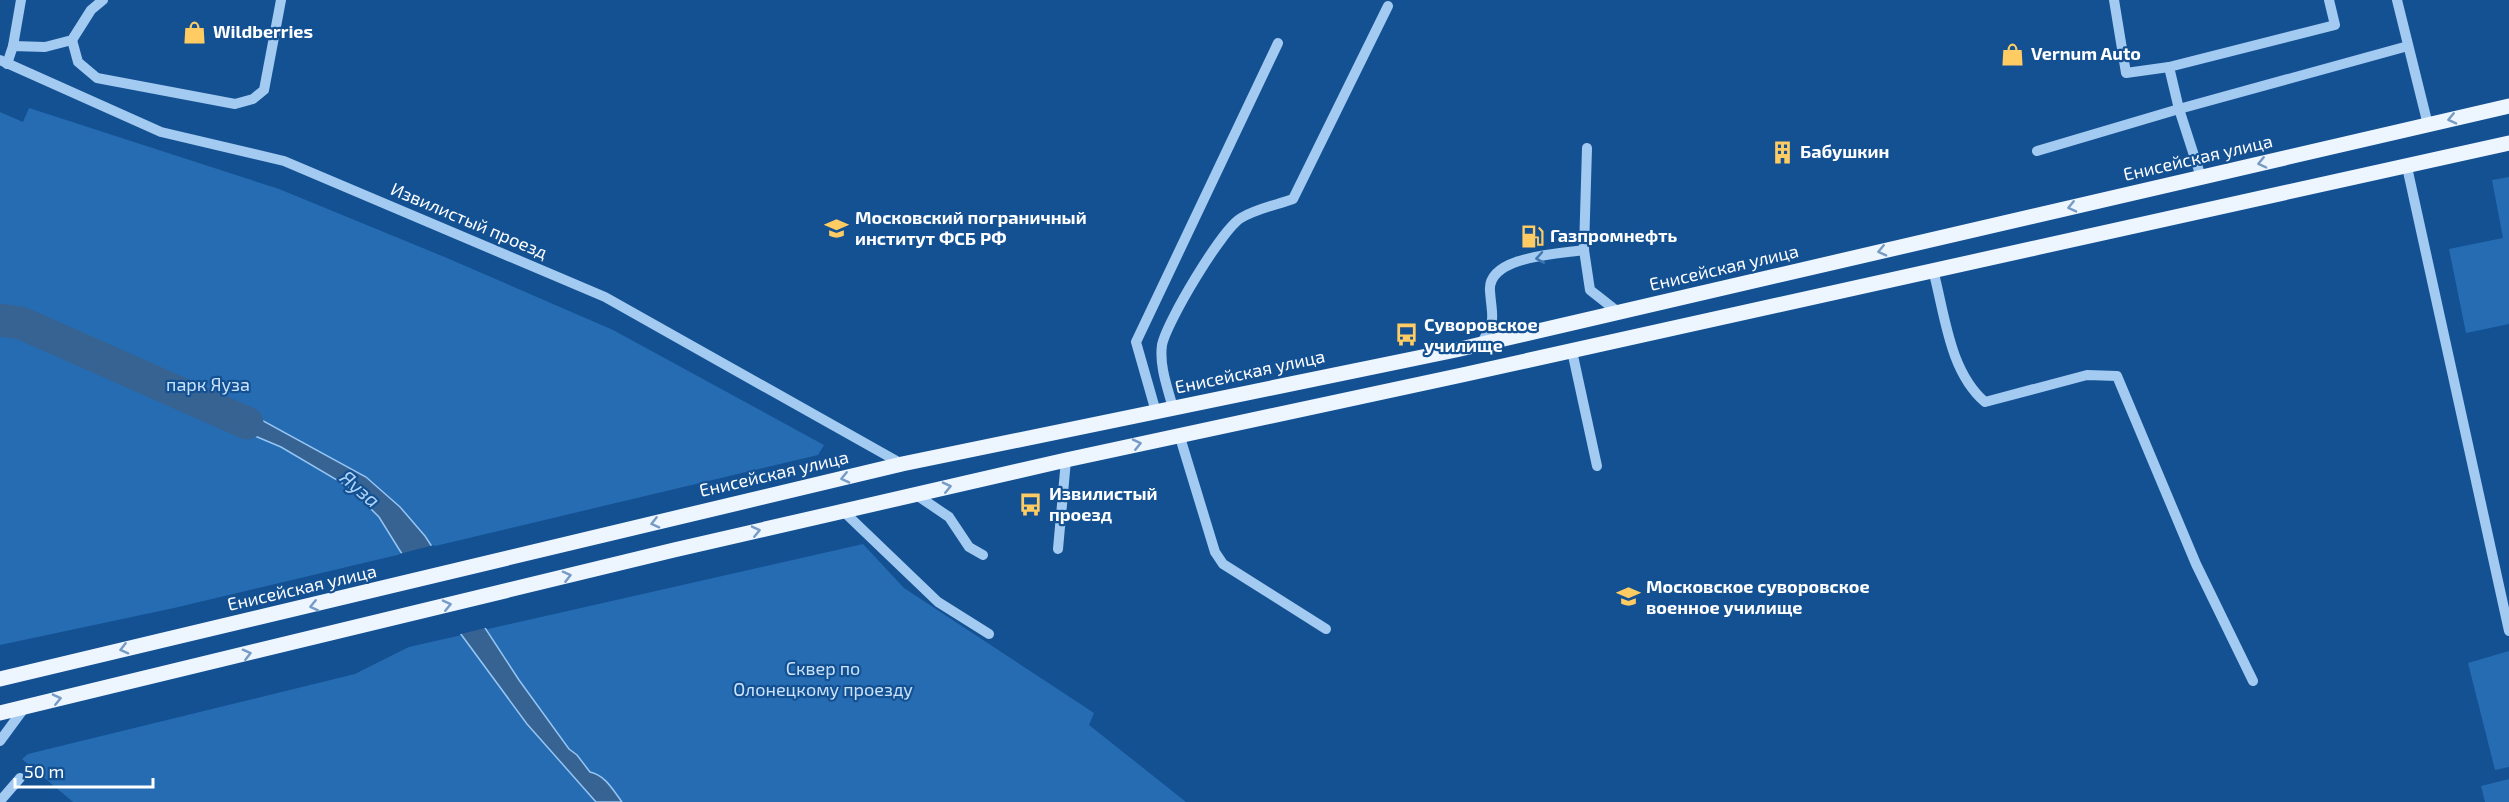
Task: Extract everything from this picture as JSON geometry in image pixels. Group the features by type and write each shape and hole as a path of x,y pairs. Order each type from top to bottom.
{"main road":[{"name":"Енисейская улица","path":"0,679 371,593 902,464 1481,344 2509,106"},
{"path":"0,712 915,494 1179,434 1572,351 2509,143"}],"street":[{"path":"3,62 13,46 21,0"},
{"path":"13,46 45,47 72,40 91,10 103,0"},
{"path":"72,40 78,62 97,78 235,104 253,99 264,90 281,0"},
{"path":"2114,0 2126,73 2169,67 2335,25 2329,0"},
{"path":"2397,0 2428,125"},
{"path":"1173,408 1162,365 1162,345 1169,329 1215,246 1240,219 1293,199 1388,6"},
{"path":"1156,412 1136,342 1278,43"},
{"path":"2037,151 2408,46"},
{"name":"Извилистый проезд","path":"3,62 161,132 284,160 605,297 902,464"},
{"path":"2169,67 2179,109 2201,177"},
{"path":"1587,147 1584,250 1590,290 1618,312"},
{"path":"2408,167 2509,631"},
{"path":"1481,344 1493,324 1489,288 1492,276 1509,262 1584,250"},
{"path":"1934,270 1958,366 1969,389 1985,402 2087,375 2117,376 2196,564 2253,681"},
{"path":"1572,351 1597,466"},
{"path":"1179,434 1215,552 1223,564 1326,629"},
{"path":"1058,549 1066,460"},
{"path":"915,494 949,517 969,547 983,555"},
{"path":"843,511 938,602 989,634"},
{"path":"0,741 25,707"},
{"path":"0,801 20,778"}],"green space":[{"name":"парк Яуза","path":"29,108 279,189 447,258 613,330 824,445 818,455 174,608 0,645 0,112 23,122"},
{"path":"2509,177 2509,324 2466,333 2449,249 2503,238 2492,180"},
{"name":"Сквер по Олонецкому проезду","path":"863,544 904,588 1094,713 1089,725 1186,802 73,802 22,759 28,754 355,674 409,647"},
{"path":"2509,651 2509,767 2495,770 2468,663"},
{"path":"2509,779 2509,802 2485,802 2481,786"}],"water":[{"path":"214,394 366,477 400,507 425,536 519,680 569,749 577,755 590,772 600,776 612,788 622,802 596,802 527,724 402,554 379,517 349,487 281,447 203,414 208,399"}],"pier":[{"path":"434,545 489,627 457,635 399,554"}],"waterway":[{"name":"Яуза","path":"0,320 21,323 247,423"}],"place":[{"name":"Wildberries","path":"195,32"},
{"name":"Vernum Auto","path":"2013,54"},
{"name":"Бабушкин","path":"1782,152"},
{"name":"Московский пограничный институт ФСБ РФ","path":"837,228"},
{"name":"Газпромнефть","path":"1532,236"},
{"name":"Суворовское училище","path":"1406,335"},
{"name":"Извилистый проезд","path":"1031,504"},
{"name":"Московское суворовское военное училище","path":"1628,597"}]}
